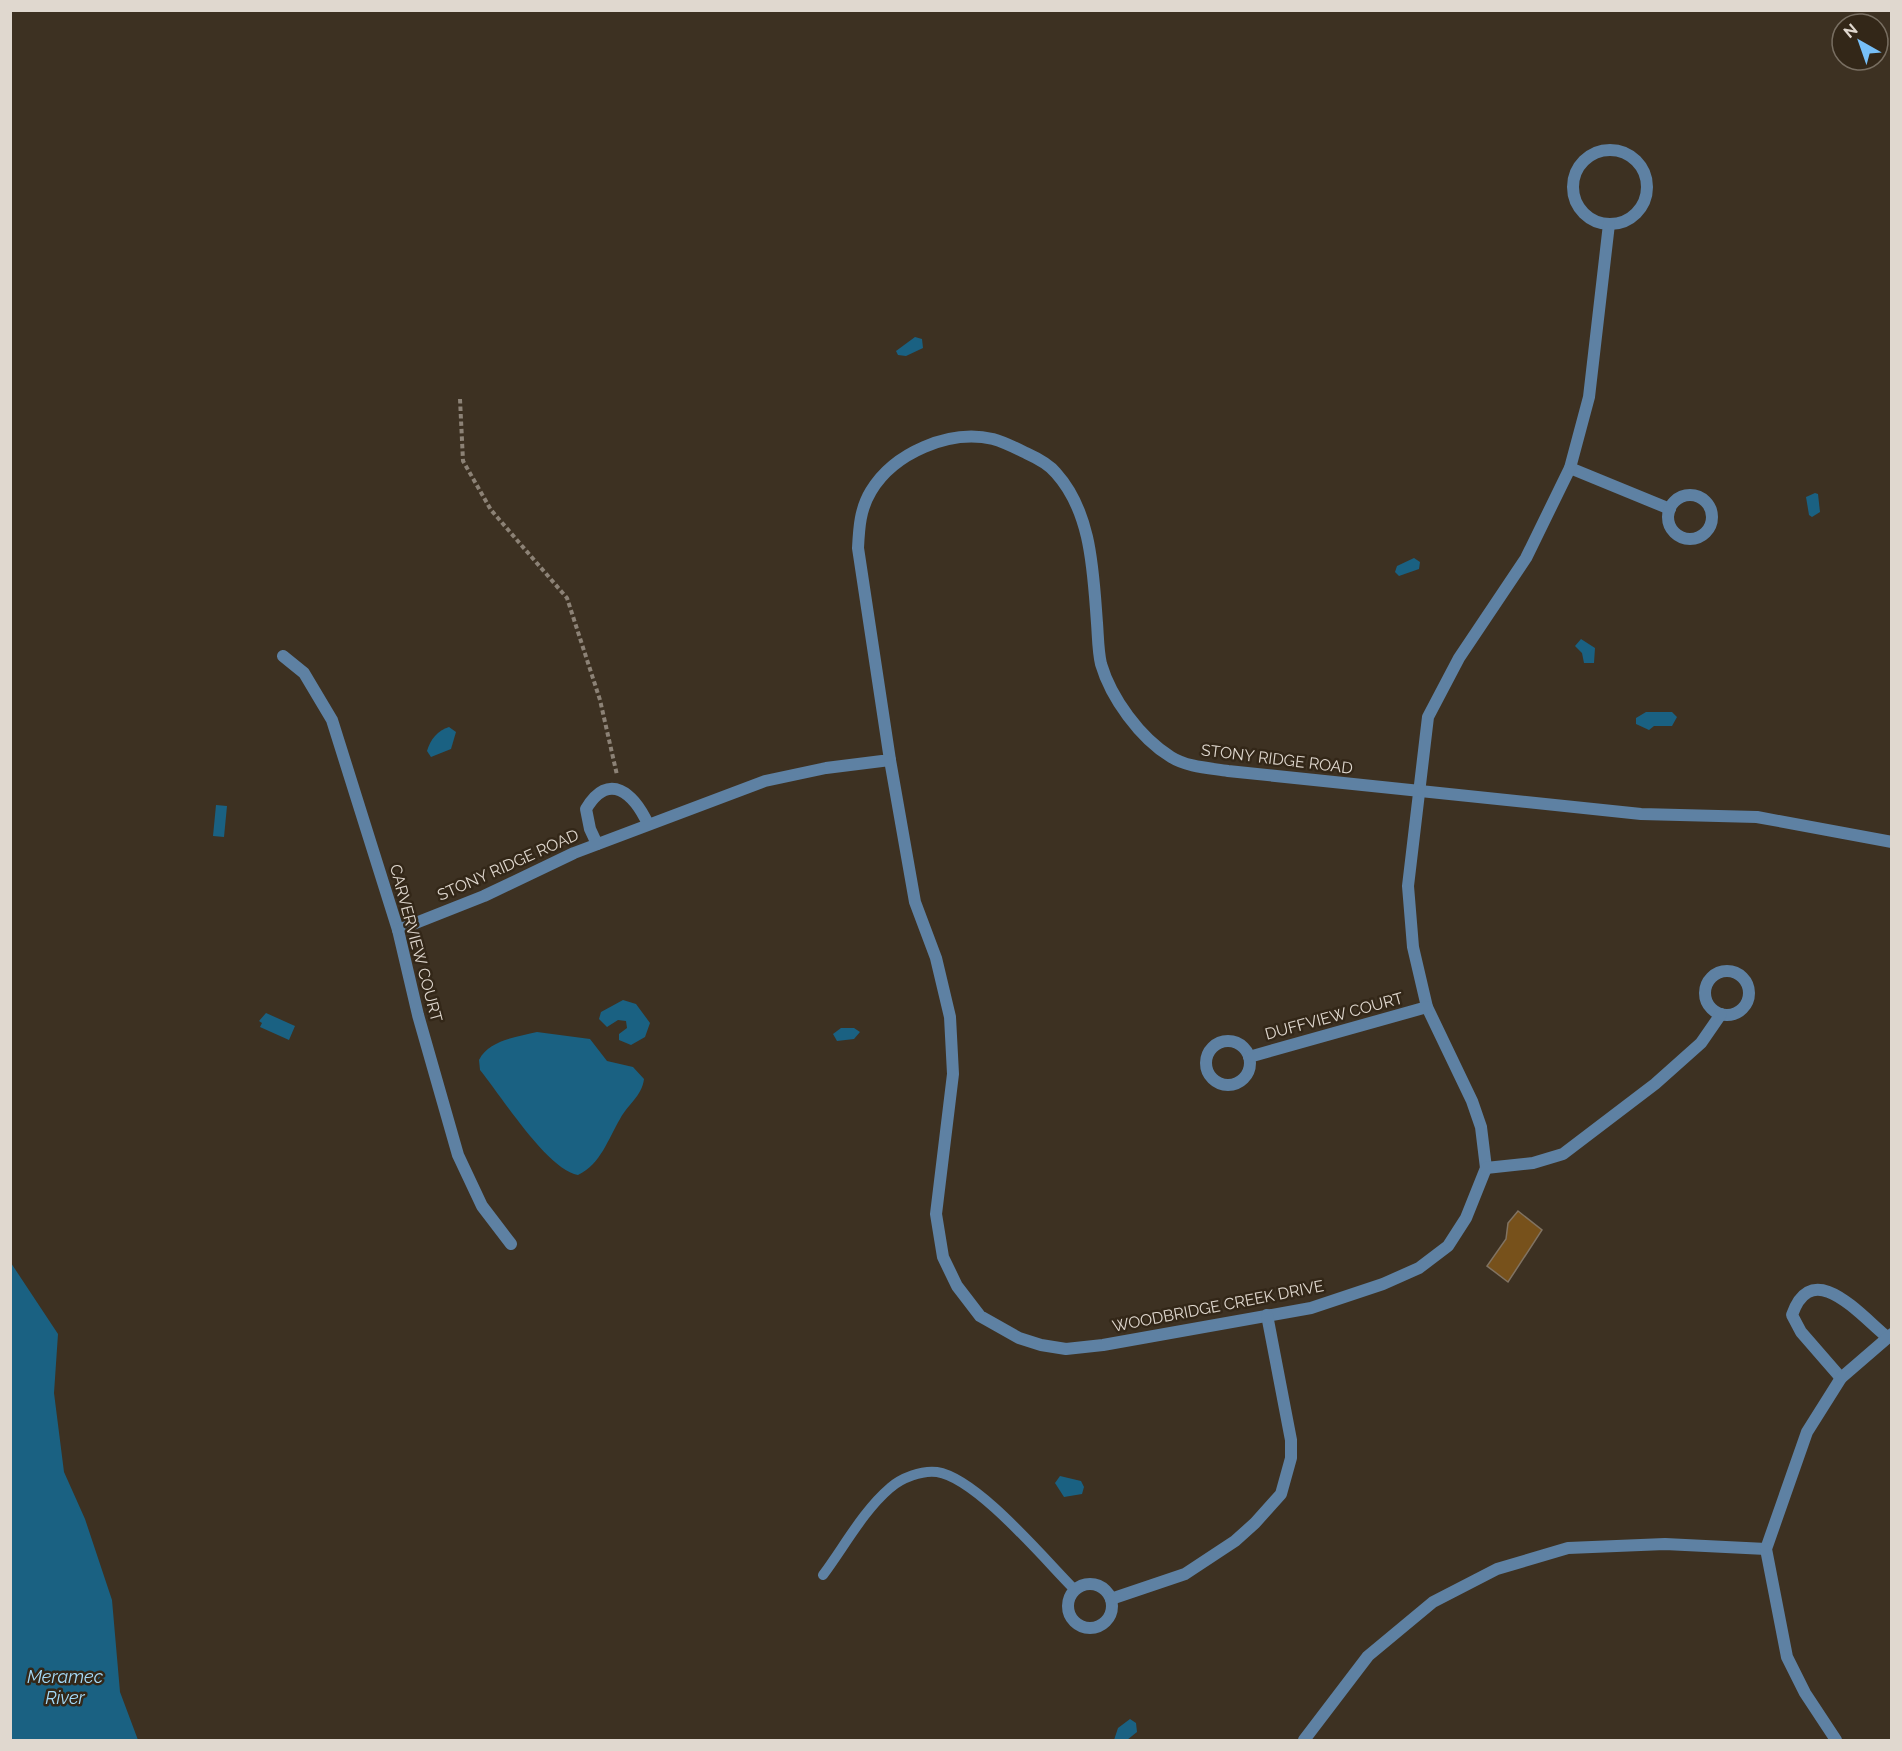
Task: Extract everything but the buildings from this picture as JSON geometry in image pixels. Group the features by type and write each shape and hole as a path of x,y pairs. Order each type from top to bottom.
{"street":[{"path":"1610,149 1633,157 1646,177 1647,190 1644,202 1637,212 1627,220 1610,224 1592,220 1582,212 1575,202 1572,190 1576,172 1587,157 1610,149"},
{"name":"WOODBRIDGE CREEK DRIVE","path":"890,760 915,902 936,958 950,1017 953,1074 936,1214 942,1257 957,1286 980,1316 1019,1338 1066,1349 1103,1345 1311,1308 1383,1284 1419,1268 1448,1246 1466,1218 1486,1168 1481,1127 1472,1101 1427,1007 1413,947 1408,886 1428,717 1459,658 1526,558 1570,468 1589,397 1610,224"},
{"name":"STONY RIDGE ROAD","path":"398,930 460,906 597,844 765,781 826,768 890,760 858,548 860,516 871,491 898,461 930,446 952,439 974,437 993,439 1036,458 1055,471 1066,485 1083,520 1088,542 1101,663 1129,716 1171,757 1198,766 1227,771 1641,814 1757,817 1892,842"},
{"path":"1570,468 1670,509"},
{"name":"CARVERVIEW COURT","path":"283,656 304,673 332,720 398,930 418,1015 458,1155 482,1206 511,1244"},
{"name":"STONY RIDGE ROAD","path":"597,844 590,830 586,809 594,795 609,787 621,790"},
{"path":"621,790 634,800 648,824"},
{"name":"DUFFVIEW COURT","path":"1249,1057 1427,1007"},
{"path":"1486,1168 1533,1162 1563,1154 1655,1084 1701,1043 1721,1014"},
{"path":"1836,1740 1805,1693 1787,1657 1766,1550 1807,1432 1841,1378 1889,1335 1826,1289 1811,1289 1797,1300 1792,1315 1801,1332 1841,1378"},
{"path":"1111,1599 1185,1574 1235,1541 1281,1494 1289,1467 1291,1440 1267,1315"},
{"path":"1304,1740 1368,1656 1434,1602 1497,1569 1568,1548 1665,1544 1766,1550"},
{"path":"1085,1584 1099,1586 1111,1599 1112,1609 1105,1622 1098,1626 1084,1627 1077,1624 1069,1612 1070,1598 1075,1590 1085,1584"}],"lane":[{"path":"823,1575 875,1504 891,1487 913,1475 936,1472 974,1489 1075,1590"}],"path":[{"path":"460,399 463,461 492,510 567,598 600,700 621,790"}],"water":[{"path":"915,337 922,339 923,348 906,356 898,355 896,351"},
{"path":"1818,494 1820,512 1812,517 1809,515 1806,497"},
{"path":"1414,558 1420,562 1419,569 1399,576 1395,572 1397,566"},
{"path":"1581,639 1595,648 1594,663 1584,663 1582,653 1575,646"},
{"path":"1646,712 1672,712 1677,717 1672,726 1654,726 1649,730 1636,724 1636,718"},
{"path":"449,727 456,732 451,749 431,757 427,751 430,743 438,733"},
{"path":"216,805 227,806 224,837 213,836"},
{"path":"623,1000 636,1004 650,1023 645,1037 631,1045 619,1040 619,1034 627,1028 626,1021 618,1020 607,1027 599,1019 601,1012"},
{"path":"266,1013 295,1026 289,1040 260,1027 262,1023 259,1021"},
{"path":"841,1028 854,1028 860,1032 854,1039 837,1041 833,1034"},
{"path":"537,1032 590,1039 607,1061 633,1067 644,1079 641,1090 623,1114 598,1158 578,1175 552,1160 525,1130 480,1070 479,1060 489,1048 504,1040"},
{"name":"Meramec River","path":"11,1263 58,1334 54,1393 64,1472 85,1519 112,1600 120,1692 138,1740 11,1740"},
{"path":"1060,1476 1081,1481 1084,1487 1082,1494 1064,1497 1055,1483"},
{"path":"1130,1719 1136,1723 1137,1732 1127,1740 1114,1740 1118,1728"}]}
